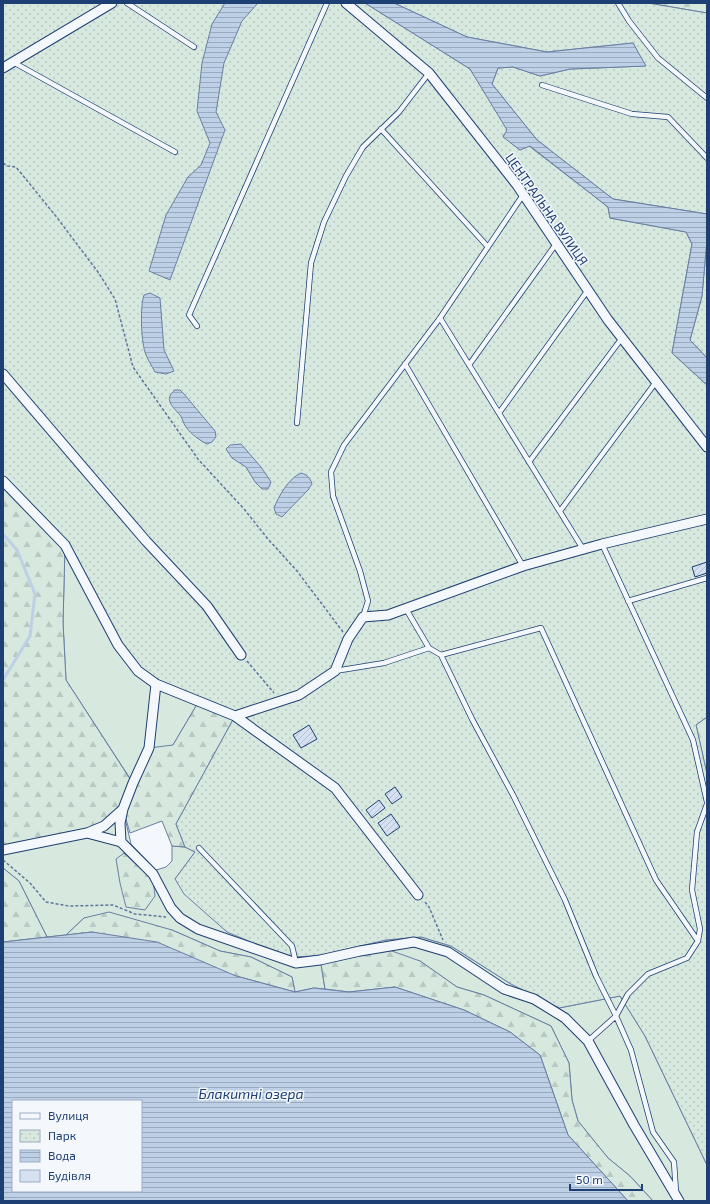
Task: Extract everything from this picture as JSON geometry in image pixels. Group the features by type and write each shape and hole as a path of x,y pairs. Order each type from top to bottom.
{"street":[{"path":"3,68 112,3"},
{"name":"ЦЕНТРАЛЬНА ВУЛИЦЯ","path":"346,3 429,73 523,195 622,338 707,447"},
{"path":"3,374 146,541 206,606 242,655"},
{"path":"3,481 65,546 118,645 138,671 156,684 235,716 335,788 418,895"},
{"path":"235,716 299,695 335,671 348,639 363,617 388,615 523,566 602,544 707,519"},
{"path":"122,842 120,823 123,809 133,782 149,748 156,684"},
{"path":"3,850 87,833 104,826 123,809"},
{"path":"87,833 122,842 153,874 171,908 180,918 198,929 296,963 320,960 414,942 448,952 504,989 534,999 565,1018 588,1042 678,1200"}],"lane":[{"path":"127,3 194,47"},
{"path":"197,326 188,315 327,3"},
{"path":"618,3 629,21 658,58 707,98"},
{"path":"13,62 175,152"},
{"path":"297,423 311,263 324,222 346,176 363,147 399,112 429,73"},
{"path":"542,85 632,114 668,117 707,158"},
{"path":"381,129 488,247"},
{"path":"363,617 368,601 360,571 333,496 331,472 344,445 440,318 523,195"},
{"path":"469,365 556,244"},
{"path":"498,413 588,290"},
{"path":"440,318 583,549"},
{"path":"529,462 622,338"},
{"path":"405,364 523,566"},
{"path":"560,511 656,382"},
{"path":"588,1042 616,1016 628,994 648,974 688,958 698,941 700,929 692,890 697,832 707,803 693,740 602,544"},
{"path":"628,601 707,578"},
{"path":"406,609 429,648 441,654 472,719 513,795 565,900 596,976 616,1016 630,1050 653,1132 674,1162 678,1200"},
{"path":"441,654 541,628 656,880 698,941"},
{"path":"335,671 384,663 429,648"},
{"path":"199,848 292,946 296,963"}],"path":[{"path":"3,163 8,166 16,167 98,272 115,299 133,367 198,459 244,509 268,539 297,571 348,639"},
{"path":"242,655 281,701"},
{"path":"3,860 30,883 46,902 69,906 113,904 135,914 180,918"},
{"path":"418,895 429,907 448,952"}],"green space":[{"path":"3,3 365,3 470,69 508,130 503,136 520,150 529,146 608,207 610,218 686,232 692,244 672,353 707,385 707,717 696,725 707,774 707,1165 645,1036 620,996 559,1008 511,984 451,946 421,937 386,940 317,956 287,957 227,932 184,894 175,879 195,852 185,847 176,824 235,716 138,671 65,545 3,481"},
{"path":"394,3 648,3 707,13 707,214 613,199 537,140 492,84 498,68 513,67 540,76 570,69 645,66 633,43 547,52 467,37"},
{"path":"648,3 707,3 707,13 654,4"},
{"path":"707,239 707,358 690,340 702,296"},
{"path":"3,481 65,545 63,623 66,680 132,782 149,748 173,745 199,701 235,716 176,824 185,847 172,846 162,821 130,833 123,809 104,826 3,850"},
{"path":"65,545 199,701 173,745 133,783 66,680 63,623"},
{"path":"707,717 707,774 696,725"},
{"path":"123,809 131,844 156,870 166,867 172,861 172,846 185,847 195,852 175,879 386,940 421,937 451,946 511,984 559,1008 620,996 645,1036 707,1165 707,1201 653,1201 630,1176 608,1158 578,1121 572,1100 569,1063 551,1026 484,995 457,987 420,961 321,964 325,989 314,988 295,992 292,977 251,957 220,951 172,930 84,918 66,935 47,937 19,881 3,868 3,850"},
{"path":"124,853 153,880 155,896 145,910 126,907 116,859"},
{"path":"3,868 19,881 47,937 3,942"},
{"path":"109,912 172,930 220,951 251,957 292,977 295,992 236,976 92,932 66,935 84,918"},
{"path":"389,950 420,961 457,987 484,995 551,1026 569,1063 572,1100 578,1121 608,1158 630,1176 653,1201 628,1201 568,1135 540,1055 510,1032 464,1010 395,987 349,992 325,989 321,964"}],"water":[{"path":"225,3 258,3 242,21 224,63 216,112 225,130 170,280 149,271 166,215 188,177 201,165 210,143 197,111 202,63 212,24"},
{"path":"365,3 394,3 467,37 547,52 633,43 646,66 570,69 540,76 513,67 498,68 492,84 537,140 613,199 707,214 707,239 702,296 690,340 707,358 707,385 672,353 692,244 686,232 610,218 608,207 530,146 520,150 503,137 507,130 470,69"},
{"path":"150,293 160,298 164,350 174,371 166,374 155,372 147,357 144,347 142,307 144,295"},
{"path":"175,390 180,390 184,394 215,431 216,437 212,442 207,444 198,439 186,427 181,416 169,400 171,393"},
{"path":"241,444 261,467 271,482 268,489 262,489 255,482 246,467 232,458 226,449 230,445"},
{"path":"301,473 308,477 312,484 282,517 276,514 274,508 281,493 292,479"},
{"name":"Блакитні озера","path":"92,932 157,942 236,976 295,992 314,988 349,992 395,987 464,1010 510,1032 540,1055 568,1135 628,1201 3,1201 3,942"}],"building":[{"path":"707,562 707,573 695,577 692,567"},
{"path":"309,725 317,739 301,748 293,735"},
{"path":"395,787 402,797 392,804 385,794"},
{"path":"379,800 385,808 372,818 366,810"},
{"path":"391,814 400,827 387,836 378,823"}],"waterway":[{"path":"3,534 17,550 35,594 30,636 3,680"}]}
